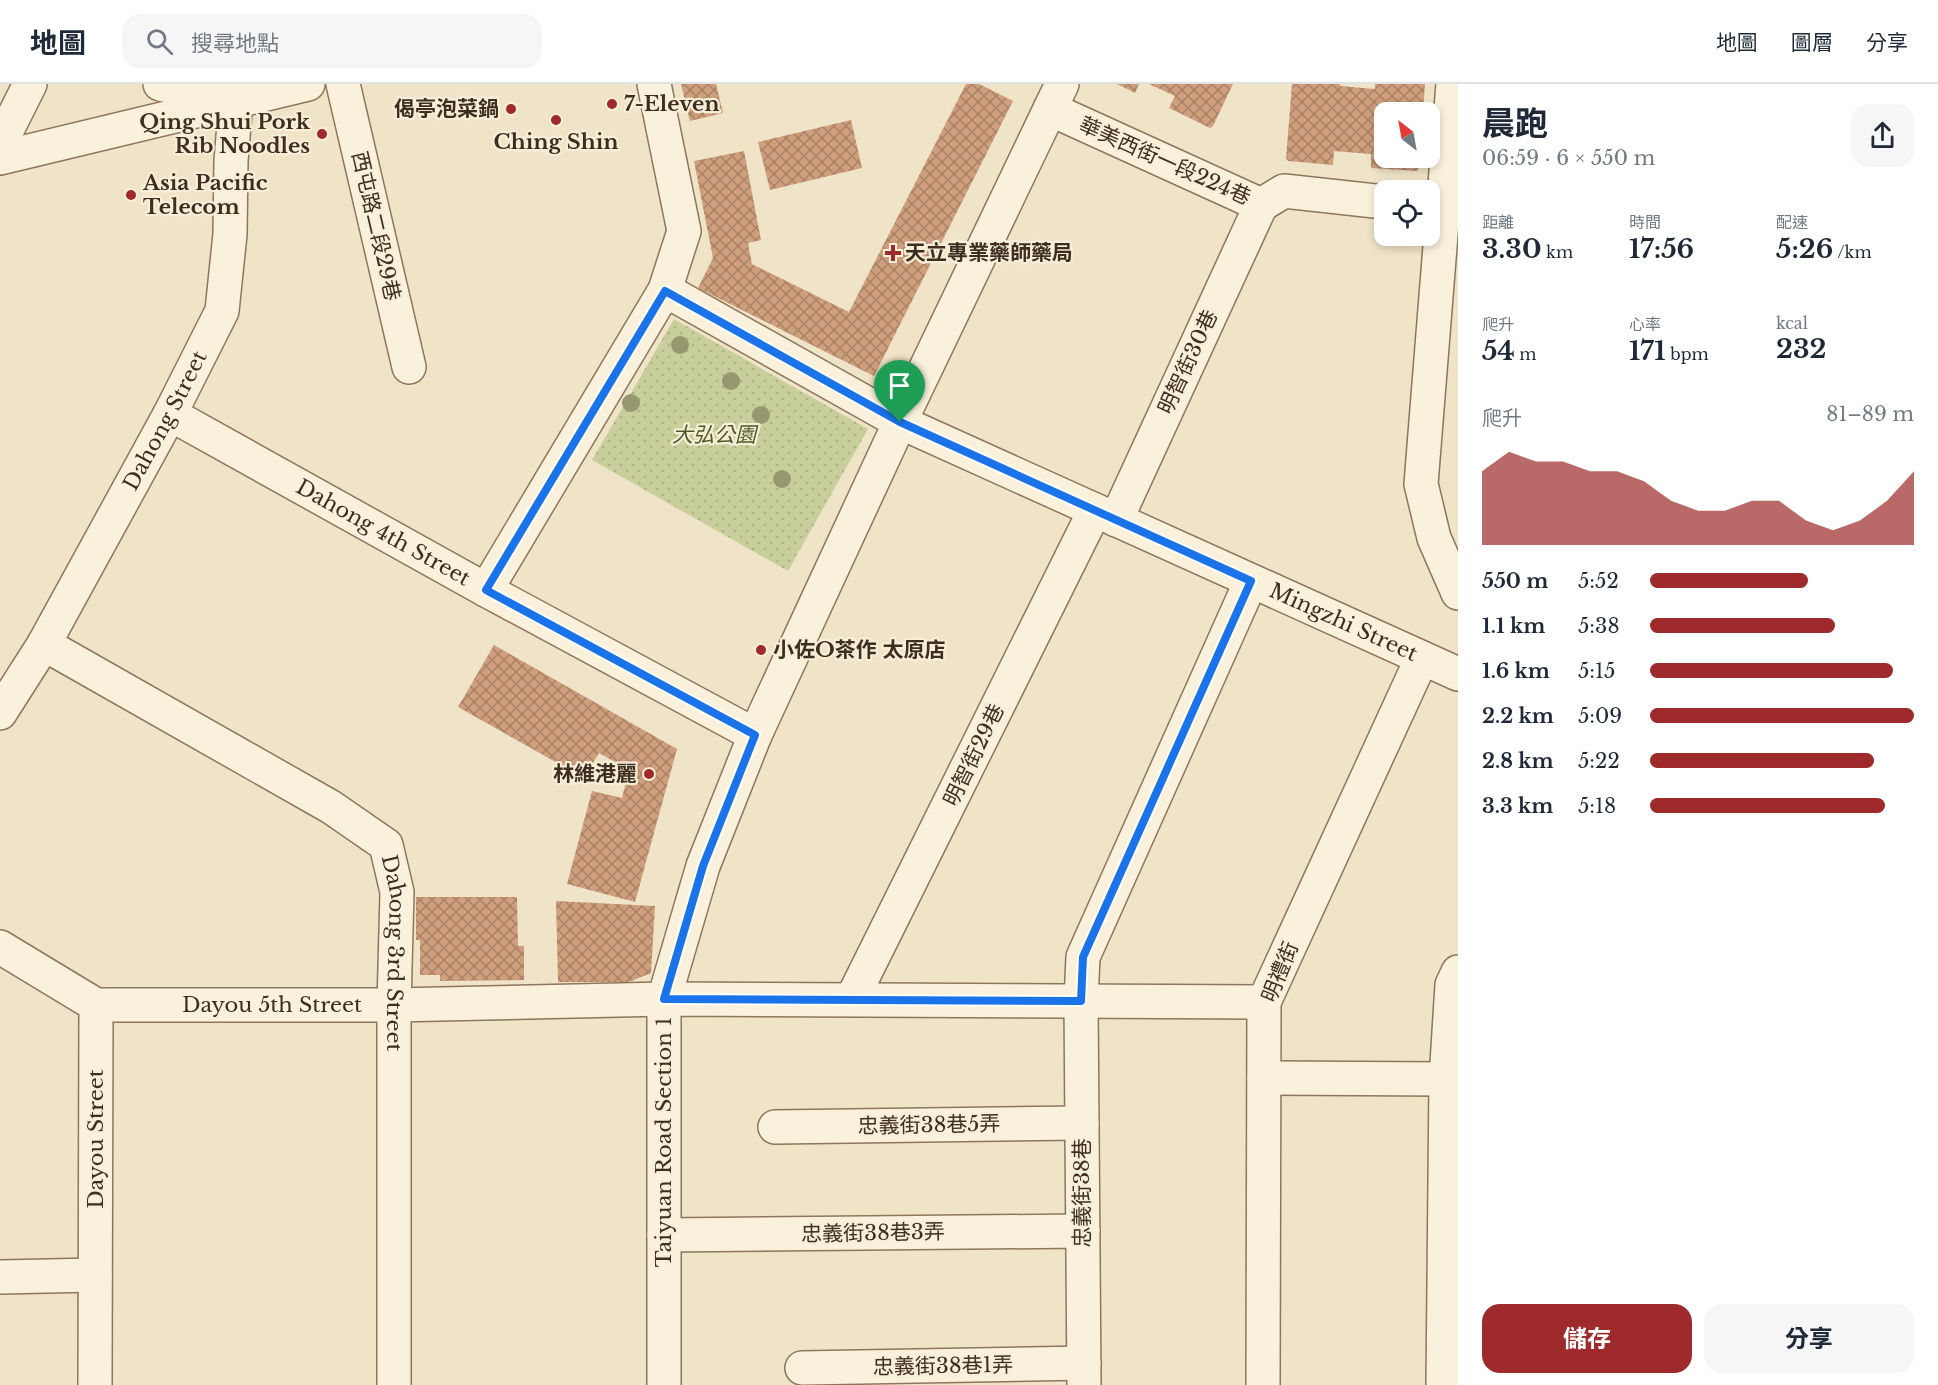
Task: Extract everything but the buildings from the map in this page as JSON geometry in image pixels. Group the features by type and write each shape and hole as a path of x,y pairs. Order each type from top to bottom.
{"street":[{"path":"0,144 30,84"},
{"path":"160,84 236,100"},
{"path":"0,158 308,84"},
{"name":"西屯路二段29巷","path":"343,84 409,367"},
{"path":"486,590 665,291 684,231 654,84"},
{"path":"1440,180 1453,84"},
{"name":"華美西街一段224巷","path":"1056,96 1261,205 1284,191 1374,201"},
{"name":"Taiyuan Road Section 1","path":"664,1385 664,999 703,866 755,735 900,422 1056,96"},
{"name":"Dahong Street","path":"0,713 44,644 170,414 222,311 230,234 231,161 236,100"},
{"name":"明智街30巷","path":"1105,515 1261,205"},
{"path":"1434,246 1421,484 1434,538 1458,593"},
{"name":"Mingzhi Street","path":"665,291 900,422 1458,674"},
{"name":"Dahong 4th Street","path":"170,414 486,590 755,735"},
{"name":"明智街29巷","path":"852,999 1105,515"},
{"name":"忠義街38巷","path":"1084,1374 1081,1001 1083,957 1251,581"},
{"name":"Dahong 3rd Street","path":"44,644 331,807 386,845 396,892 394,1385"},
{"name":"明禮街","path":"1263,1385 1264,1002 1422,658"},
{"path":"0,946 96,1005"},
{"path":"1443,1385 1446,1079 1452,985 1458,972"},
{"name":"Dayou 5th Street","path":"96,1005 394,1005 664,999 1264,1002"},
{"name":"Dayou Street","path":"95,1385 96,1005"},
{"path":"1264,1078 1446,1079"},
{"name":"忠義街38巷5弄","path":"775,1127 1082,1123"},
{"name":"忠義街38巷3弄","path":"664,1235 1083,1231"},
{"path":"0,1277 95,1275"},
{"name":"忠義街38巷1弄","path":"802,1368 1084,1374"}],"green space":[{"name":"大弘公園","path":"674,319 868,429 788,571 592,460"}],"place":[{"name":"7-Eleven","path":"612,104"},
{"name":"偈亭泡菜鍋","path":"511,109"},
{"name":"Ching Shin","path":"556,120"},
{"name":"Qing Shui Pork Rib Noodles","path":"322,134"},
{"name":"Asia Pacific Telecom","path":"131,195"},
{"name":"天立專業藥師藥局","path":"893,253"},
{"name":"小佐O茶作 太原店","path":"761,650"},
{"name":"林維港麗","path":"649,774"}],"route":[{"path":"665,291 900,422 1251,581 1083,957 1081,1001 664,999 703,866 755,735 486,590 665,291"}]}
